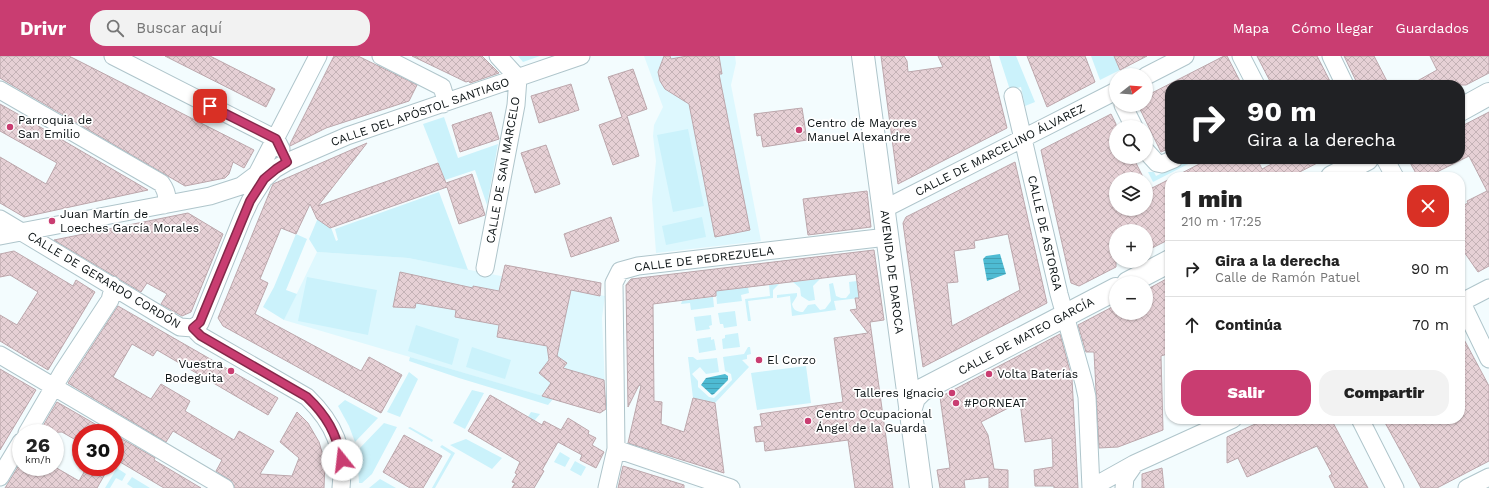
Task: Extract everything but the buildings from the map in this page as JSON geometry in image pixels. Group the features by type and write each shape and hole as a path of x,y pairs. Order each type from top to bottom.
{"main road":[{"name":"AVENIDA DE DAROCA","path":"863,56 921,488"},
{"path":"1465,107 1489,94"},
{"path":"1342,172 1357,164"},
{"path":"1141,276 1165,264"},
{"name":"CALLE DE MATEO GARCÍA","path":"910,411 916,394 1109,293"},
{"name":"CALLE DE MATEO GARCÍA","path":"905,371 917,383 928,385 936,383"}],"street":[{"path":"113,56 276,139 287,162"},
{"path":"193,328 200,322 250,201 257,180 257,174 318,56"},
{"path":"381,56 442,88 445,97 443,104"},
{"path":"498,56 518,78"},
{"name":"CALLE DEL APÓSTOL SANTIAGO","path":"0,236 164,205 234,189 257,180 287,162 341,139 581,56"},
{"path":"1153,72 1186,56"},
{"path":"1241,56 1253,80"},
{"path":"1332,56 1344,80"},
{"name":"CALLE DE SAN MARCELO","path":"485,268 516,105 518,78"},
{"path":"0,90 161,183 167,199 164,205"},
{"name":"CALLE DE MARCELINO ÁLVAREZ","path":"884,209 1109,95"},
{"name":"CALLE DE ASTORGA","path":"1013,96 1065,315 1073,340 1087,397 1092,488"},
{"path":"1153,159 1157,163 1165,163"},
{"path":"217,194 235,201 240,206 243,216"},
{"name":"CALLE DE GERARDO CORDÓN","path":"0,219 180,326 193,328 201,336 307,397 321,411 333,431 339,446 342,460 341,488"},
{"name":"CALLE DE PEDREZUELA","path":"607,488 616,449 614,283 620,271 638,266 887,237"},
{"path":"32,424 110,300 112,285"},
{"path":"1465,300 1489,288"},
{"path":"1465,313 1489,359"},
{"path":"0,355 55,386 225,488"},
{"path":"1092,488 1134,464 1222,424"},
{"path":"1363,424 1395,488"},
{"path":"616,449 731,488"},
{"path":"0,477 12,457"},
{"path":"1124,488 1125,478 1134,464"},
{"path":"1467,488 1489,477"}],"shaded area":[{"path":"518,56 540,56 523,62"},
{"path":"644,56 735,56 736,63 731,85 761,241 656,253 652,199 656,161 653,136 654,125 663,107"},
{"path":"999,56 1016,56 1035,102 1025,106 1021,87 1010,90"},
{"path":"1091,56 1114,56 1119,68 1109,68 1109,76 1100,80"},
{"path":"444,117 458,158 498,144 487,205 475,170 445,180 423,124"},
{"path":"688,129 704,206 673,212 657,135"},
{"path":"1180,164 1188,164 1173,172 1165,172 1165,176 1153,182 1154,172 1156,176"},
{"path":"439,192 468,270 408,258 317,252 309,239 323,206 336,241 338,240 335,229"},
{"path":"702,217 706,237 666,245 662,226"},
{"path":"296,234 307,239 286,290 297,294 284,320 263,307 274,287"},
{"path":"317,252 408,258 605,296 602,318 606,409 600,413 284,320"},
{"path":"307,277 377,290 368,335 298,321"},
{"path":"820,279 813,286 815,300 809,301 801,296 800,288 793,282"},
{"path":"857,281 859,298 834,301 836,310 792,316 790,296 777,298 777,295 797,293 797,296 792,304 793,308 799,312 803,312 808,305 815,304 820,310 825,309 831,301 829,284 833,283 836,296 846,298 850,293 849,282"},
{"path":"779,284 773,290 773,298 748,301 751,321 748,321 745,299 770,296 769,285"},
{"path":"748,287 749,293 741,295 742,301 717,304 716,291"},
{"path":"713,297 714,307 691,310 690,303 681,304 682,301"},
{"path":"735,311 737,326 724,328 723,324 720,324 718,313"},
{"path":"711,315 712,325 709,326 710,329 696,331 694,317"},
{"path":"416,325 459,339 452,365 408,351"},
{"path":"738,333 740,347 723,349 722,339 725,338 725,335"},
{"path":"711,337 711,340 714,339 716,350 699,353 697,339"},
{"path":"472,347 511,360 505,379 466,367"},
{"path":"748,347 750,347 751,354 747,355 747,359 742,360 749,367 715,403 693,398 688,357 693,357 697,360 717,358 719,372 706,374 700,367 692,374 698,381 698,387 709,397 714,398 732,380 731,374 725,371 723,357 744,354"},
{"path":"410,357 553,399 548,405 409,361"},
{"path":"806,366 811,403 757,410 751,373"},
{"path":"409,372 418,379 400,417 387,412"},
{"path":"472,390 484,393 465,429 453,423"},
{"path":"345,400 378,418 355,442 349,426 338,406"},
{"path":"531,412 540,414 507,453 505,453"},
{"path":"384,423 397,427 372,474 362,483 359,483 357,451"},
{"path":"410,427 433,440 432,442 408,428"},
{"path":"466,439 502,458 492,469 450,445"},
{"path":"442,445 455,453 435,488 432,488 451,454 440,447"},
{"path":"560,452 570,458 565,467 554,462"},
{"path":"575,461 586,467 581,476 570,470"},
{"path":"124,473 126,474 122,481 116,478 110,488 105,488 112,476 124,476"},
{"path":"132,477 150,488 133,488 127,484"},
{"path":"380,479 396,488 369,488"}],"water":[{"path":"1000,254 1006,274 987,281 983,259 986,256"},
{"path":"725,374 728,376 728,380 712,395 701,385 706,378"}],"place":[{"name":"Parroquia de San Emilio","path":"10,127"},
{"name":"Centro de Mayores Manuel Alexandre","path":"799,130"},
{"name":"Juan Martín de Loeches García Morales","path":"52,221"},
{"name":"El Corzo","path":"759,360"},
{"name":"Vuestra Bodeguita","path":"231,371"},
{"name":"Volta Baterías","path":"989,374"},
{"name":"Talleres Ignacio","path":"952,393"},
{"name":"#PORNEAT","path":"956,403"},
{"name":"Centro Ocupacional Ángel de la Guarda","path":"808,421"}],"route":[{"path":"210,106 276,139 287,162 264,179 256,190 243,216 200,322 193,328 195,332 201,336 307,397 321,411 333,431 339,446 342,460"}]}
